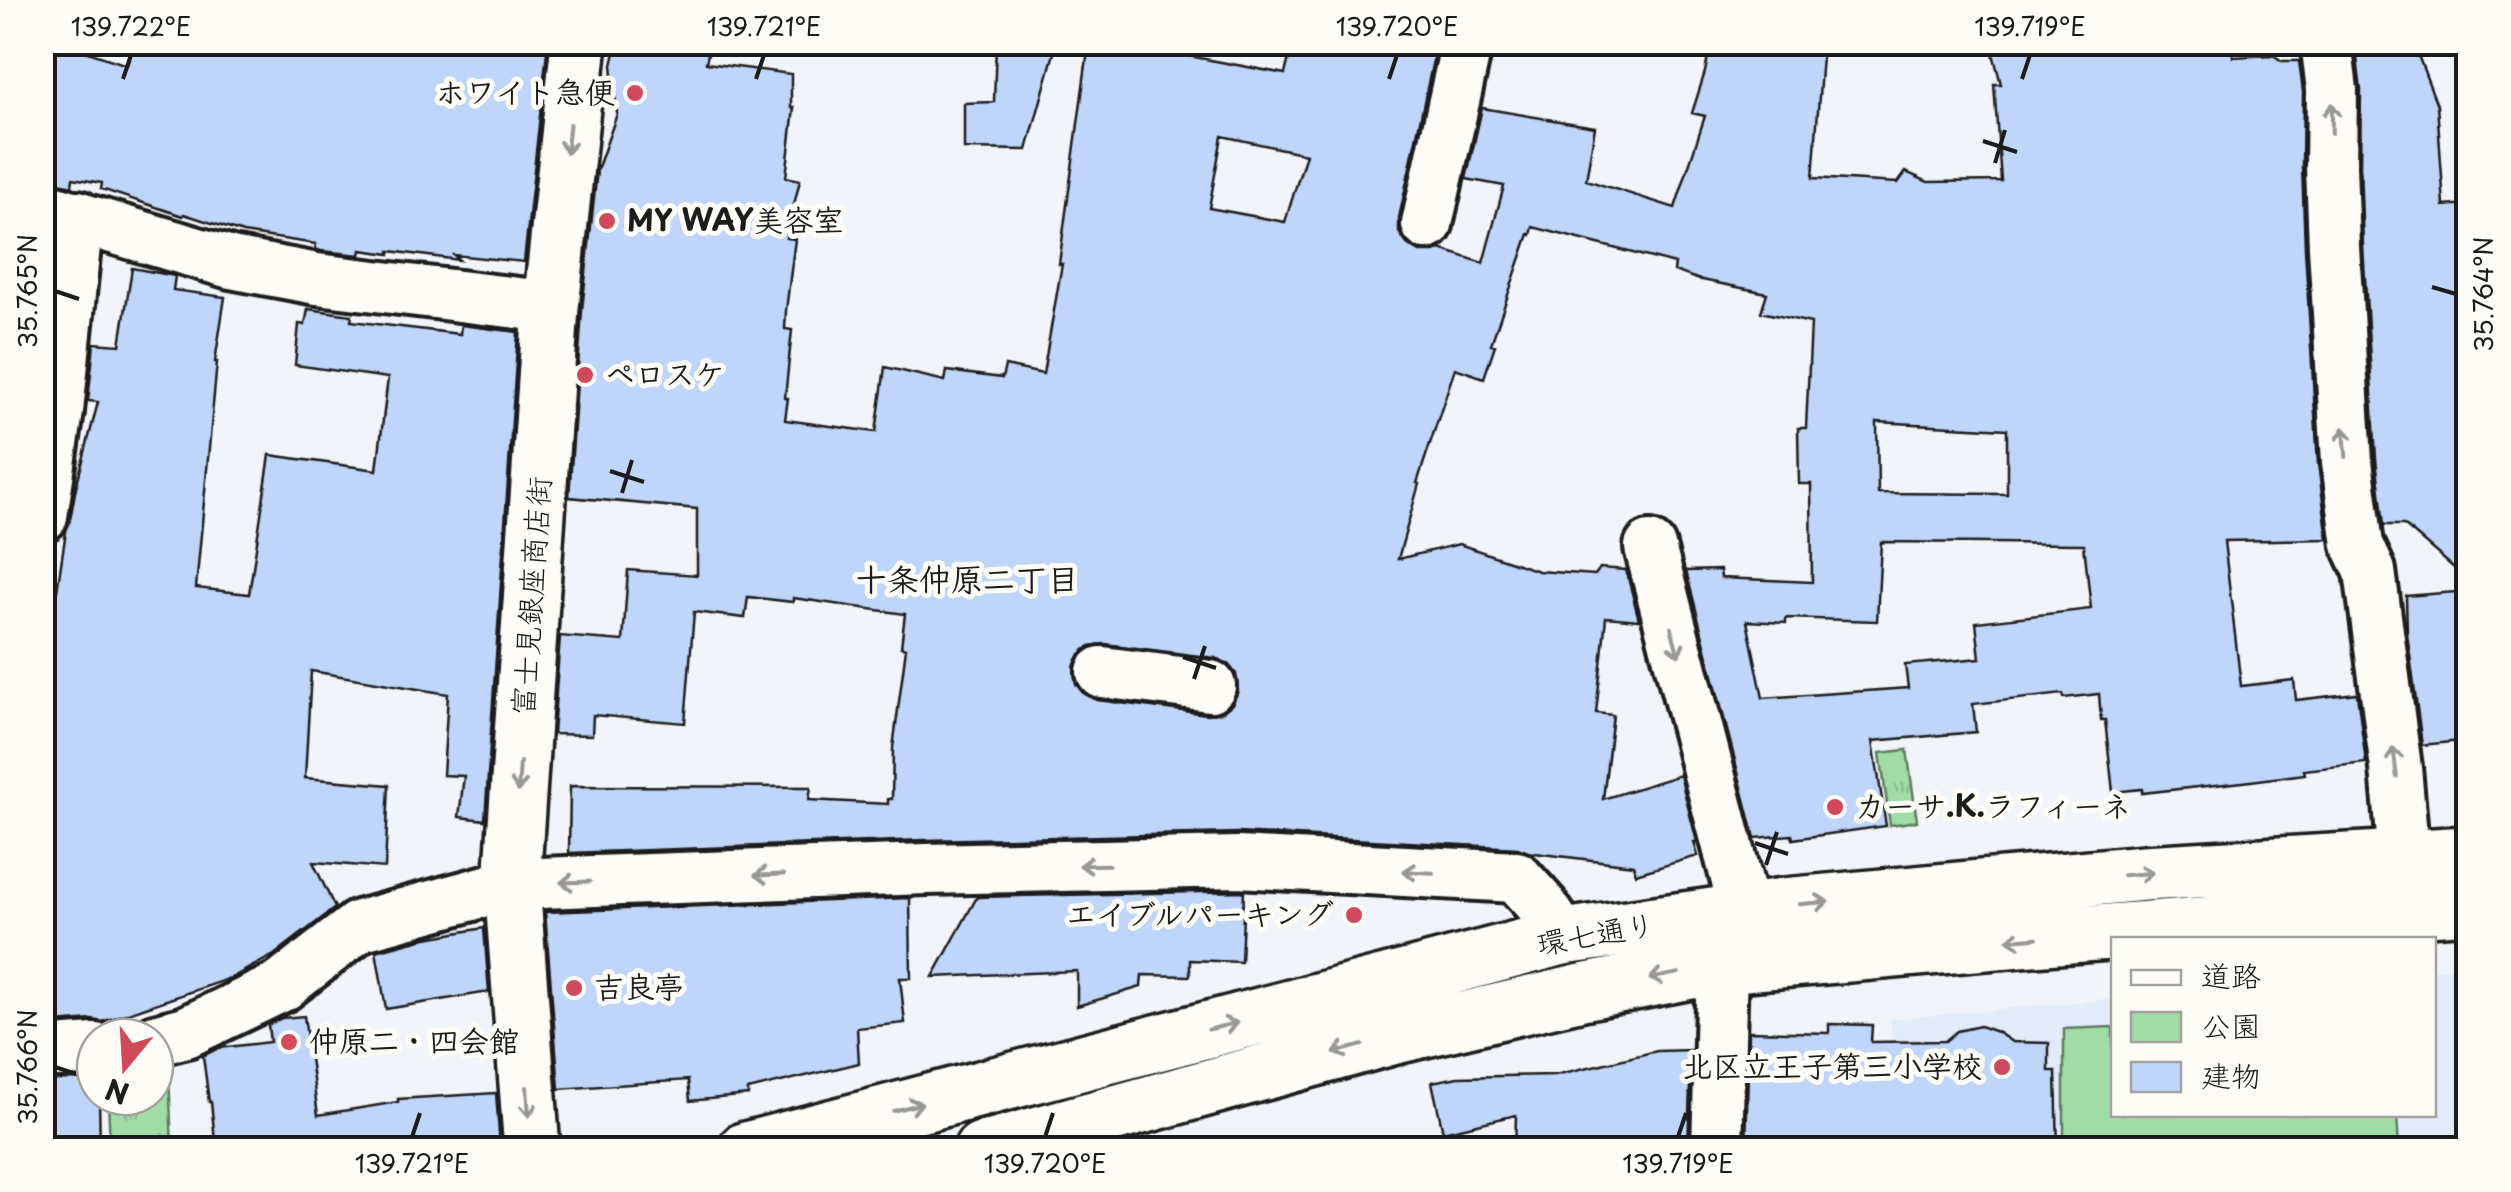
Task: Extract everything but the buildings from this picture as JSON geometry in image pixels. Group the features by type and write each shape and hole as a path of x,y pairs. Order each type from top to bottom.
{"main road":[{"name":"富士見銀座商店街","path":"532,1150 512,884 551,307 579,42"},
{"name":"環七通り","path":"746,1150 1563,937 1784,906 2144,873 2468,854"},
{"name":"環七通り","path":"982,1150 1391,1037 1582,992 1722,966 2468,905"}],"street":[{"path":"1427,224 1467,42"},
{"path":"2326,42 2332,90 2334,247 2347,462 2358,545 2370,571 2404,859"},
{"path":"42,516 58,410 60,211 231,263 317,279 551,307"},
{"path":"1650,548 1745,912"},
{"path":"1102,672 1210,686"},
{"path":"175,1035 282,986 359,926 512,884 1238,862 1516,877 1563,937"},
{"path":"1717,1150 1722,966"},
{"path":"42,1053 75,1051"}],"shaded area":[{"name":"北区立王子第三小学校","path":"2468,967 2468,1149 1889,1150 1891,1019 2111,999 2111,1117 2436,1117 2436,970"}],"green space":[{"path":"1907,750 1917,821 1890,825 1880,753"},
{"path":"2111,1027 2111,1117 2397,1117 2399,1149 2064,1149 2064,1029"},
{"path":"109,1117 171,1117 172,1149 110,1149"}],"place":[{"name":"ホワイト急便","path":"635,93"},
{"name":"MY WAY美容室","path":"607,221"},
{"name":"ペロスケ","path":"585,375"},
{"name":"カーサ.K.ラフィーネ","path":"1835,807"},
{"name":"エイブルパーキング","path":"1354,915"},
{"name":"吉良亭","path":"574,988"},
{"name":"仲原二・四会館","path":"289,1042"},
{"name":"北区立王子第三小学校","path":"2002,1067"}],"district":[{"name":"十条仲原二丁目","path":"967,580"}]}
